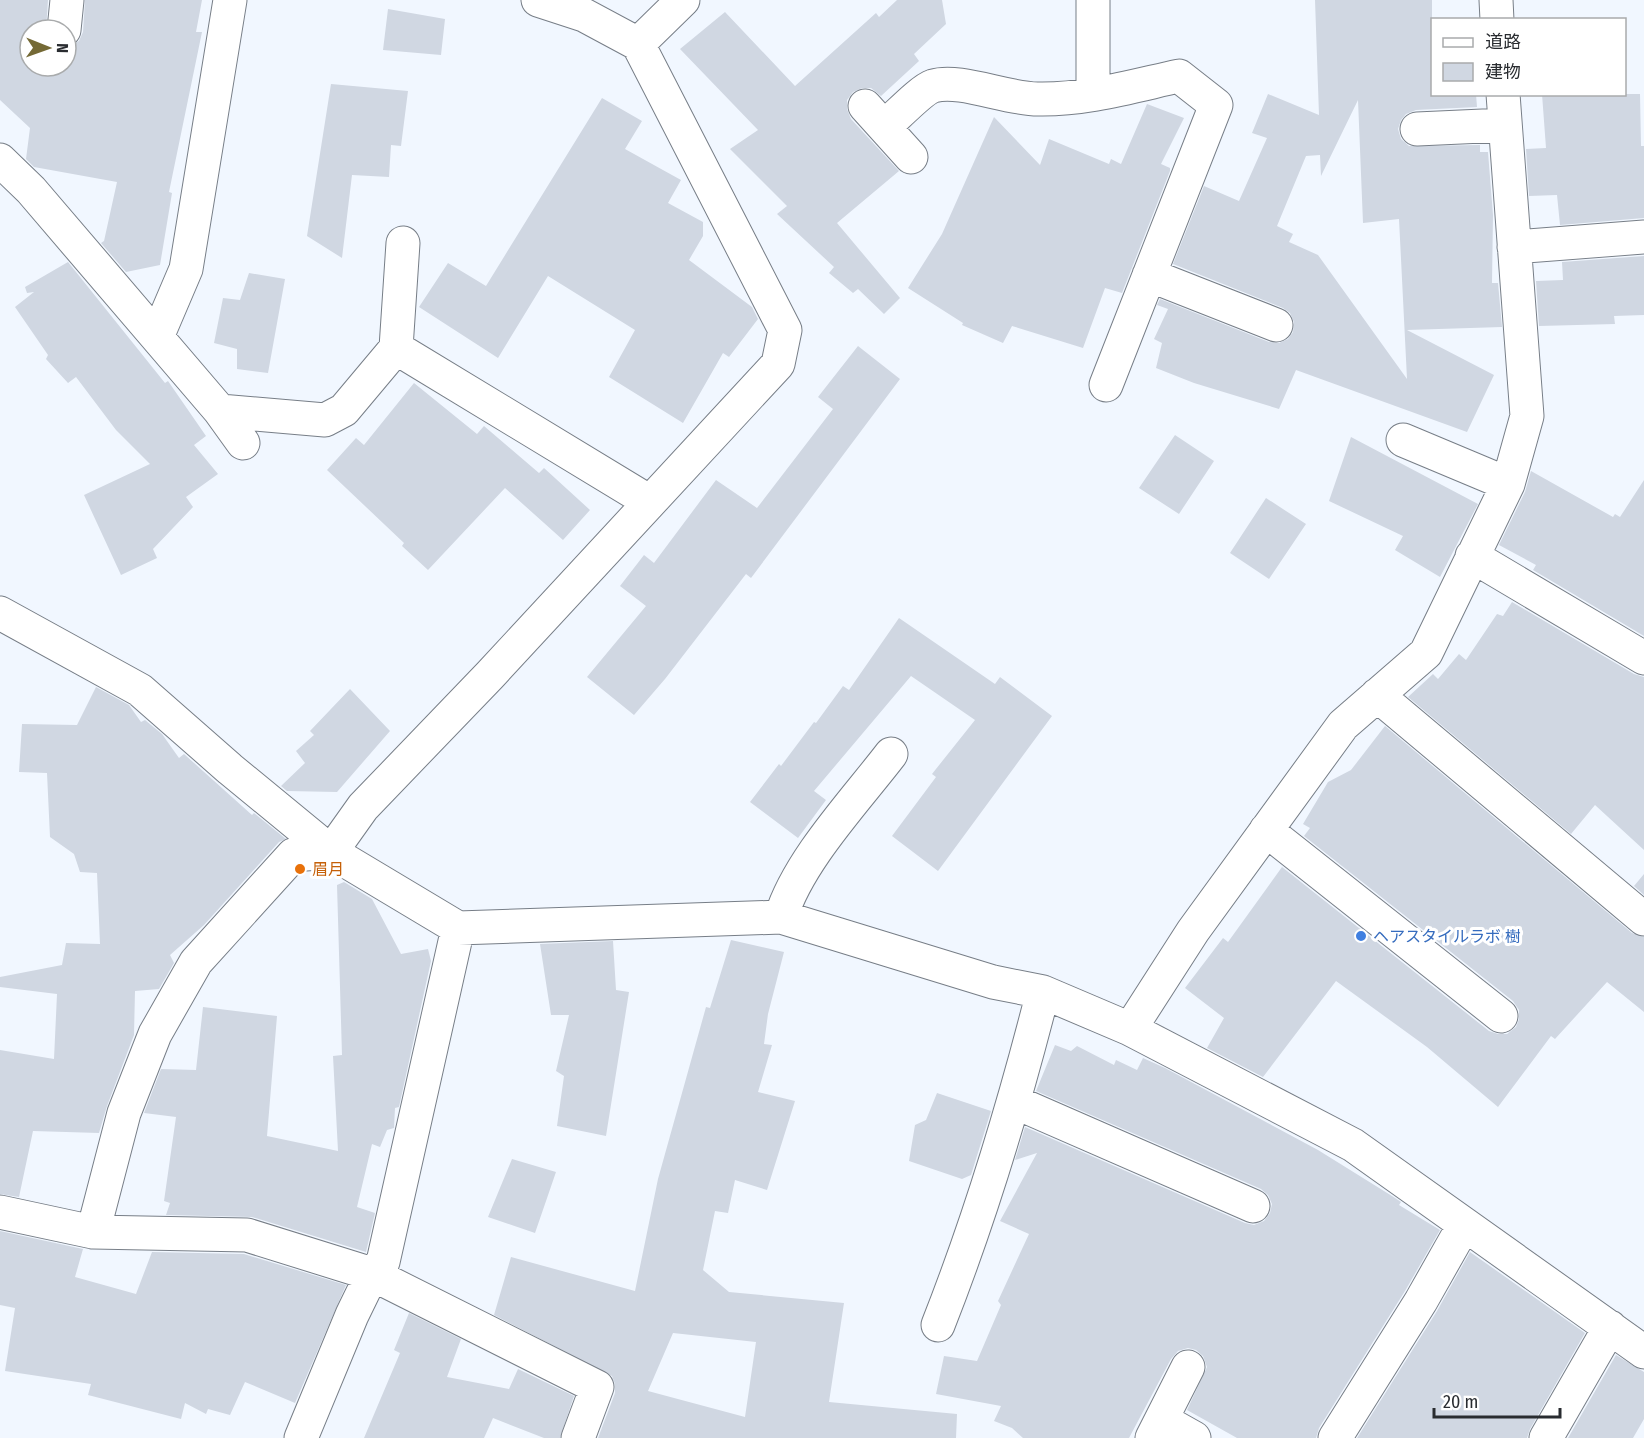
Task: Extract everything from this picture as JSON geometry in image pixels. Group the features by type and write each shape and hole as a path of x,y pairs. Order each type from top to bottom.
{"street":[{"path":"65,18 66,0"},
{"path":"157,337 186,269 230,0"},
{"path":"331,852 363,807 490,675 778,364 785,330 638,44 584,15 538,0"},
{"path":"638,44 683,0"},
{"path":"1093,0 1093,94"},
{"path":"1496,0 1497,18"},
{"path":"911,157 875,117 932,86 962,84 1013,98 1040,99 1093,94 1179,76 1216,105 1106,385"},
{"path":"1130,1029 1193,931 1343,725 1426,653 1508,484 1527,416 1504,110 1417,129"},
{"path":"0,160 31,190 220,411 243,443"},
{"path":"1514,247 1644,237"},
{"path":"220,411 325,420 344,410 396,348 403,243"},
{"path":"1149,275 1276,325"},
{"path":"396,348 650,502"},
{"path":"1403,440 1508,484"},
{"path":"1472,556 1644,658"},
{"path":"0,613 141,690 230,769 331,852 458,928 621,924 784,906 993,982 1043,992 1130,1029 1353,1145 1644,1352"},
{"path":"1377,695 1644,919"},
{"path":"784,906 809,861 891,754"},
{"path":"1266,830 1501,1016"},
{"path":"93,1232 128,1103 155,1034 196,963 293,855 331,852"},
{"path":"301,1438 352,1315 372,1274 382,1262 458,928"},
{"path":"938,1325 966,1257 1015,1102 1043,992"},
{"path":"1015,1102 1253,1206"},
{"path":"0,1212 93,1232 247,1235 372,1274 597,1387 578,1438"},
{"path":"1335,1438 1464,1225"},
{"path":"1546,1438 1610,1327"},
{"path":"1188,1367 1157,1429 1194,1438"}],"building":[{"path":"0,0 48,0 47,18 18,18 18,78 78,78 78,42 83,32 85,0 202,0 196,32 202,32 169,192 172,193 160,265 126,272 101,243 104,241 117,182 34,167 26,159 30,128 0,100"},
{"path":"897,0 942,0 946,24 914,54 919,61 881,96 871,88 862,88 853,92 847,100 847,109 851,119 899,171 837,223 900,298 884,314 858,289 853,293 829,273 834,267 777,214 787,206 730,149 758,130 680,49 725,12 795,86 876,13 879,17"},
{"path":"1315,0 1432,0 1431,96 1476,96 1477,107 1416,110 1406,114 1398,129 1401,139 1409,146 1480,145 1480,152 1488,152 1493,215 1492,283 1498,283 1502,327 1407,330 1494,375 1467,432 1296,370 1279,409 1194,383 1156,368 1162,343 1154,339 1168,309 1157,305 1160,299 1269,342 1279,343 1288,339 1293,332 1294,322 1290,313 1283,308 1173,264 1204,186 1239,201 1267,138 1252,133 1268,94 1319,115","holes":["1358,100 1363,223 1399,219 1407,379 1318,255 1289,242 1293,234 1277,226 1306,156 1320,155 1321,176"]},
{"path":"388,9 445,19 441,55 383,50"},
{"path":"331,84 408,91 401,146 391,145 389,177 352,175 342,258 307,236"},
{"path":"1640,94 1641,146 1644,146 1644,218 1560,225 1557,195 1529,196 1526,149 1546,148 1542,96"},
{"path":"602,98 642,121 625,149 681,180 668,203 703,222 703,236 689,260 752,307 758,319 729,357 723,353 683,423 609,377 635,330 548,276 498,358 419,307 448,263 486,286"},
{"path":"1147,104 1184,118 1161,164 1170,168 1170,171 1122,293 1105,288 1083,348 1012,326 1003,343 962,325 963,323 908,288 942,234 994,117 1040,165 1049,139 1109,164 1111,159 1121,164"},
{"path":"1644,256 1644,315 1614,316 1615,324 1539,326 1536,281 1563,280 1562,262"},
{"path":"68,262 165,383 168,381 206,436 194,445 218,474 186,497 193,507 153,549 157,558 121,575 84,495 150,464 116,430 76,377 68,383 46,359 48,355 15,307 34,292 27,293 25,287"},
{"path":"249,273 285,279 268,373 237,369 237,349 214,343 223,298 240,300"},
{"path":"858,346 900,379 751,578 746,574 665,679 634,715 587,677 646,606 620,586 644,555 654,563 716,480 757,508 833,409 818,397"},
{"path":"414,383 477,434 484,426 539,473 544,468 590,510 563,540 505,488 428,570 402,546 404,543 327,470 356,438 364,445"},
{"path":"1175,435 1214,461 1179,514 1139,488"},
{"path":"1351,437 1478,504 1440,577 1395,550 1403,536 1329,501"},
{"path":"1531,471 1613,517 1615,514 1620,517 1644,480 1644,636 1533,570 1536,565 1499,545 1525,492"},
{"path":"1266,498 1306,524 1269,579 1230,553"},
{"path":"1512,602 1634,674 1644,677 1644,850 1595,805 1571,834 1408,697 1433,674 1438,679 1459,654 1466,660 1497,614 1503,616"},
{"path":"899,618 995,684 1000,677 1052,716 938,871 892,836 936,777 932,774 975,720 911,676 814,791 826,800 798,838 750,802 814,722 816,723 843,686 849,690"},
{"path":"96,687 129,705 141,722 145,720 162,734 179,758 184,754 252,815 254,813 286,839 279,842 204,925 170,955 174,963 159,989 135,991 134,1035 99,1133 33,1131 19,1197 0,1194 0,1050 54,1059 57,994 0,987 0,977 62,965 66,943 100,944 97,873 80,872 74,854 50,837 47,773 19,772 22,724 77,725"},
{"path":"350,689 390,731 337,792 287,791 281,786 305,763 296,751 314,735 310,731"},
{"path":"1385,726 1632,933 1644,937 1644,1012 1607,982 1555,1039 1551,1036 1498,1107 1427,1047 1336,981 1263,1077 1207,1048 1224,1018 1185,988 1223,938 1228,942 1282,867 1489,1031 1507,1034 1516,1027 1519,1010 1513,1001 1304,836 1310,828 1303,824 1328,782 1351,770"},
{"path":"1644,874 1644,895 1634,886"},
{"path":"344,882 372,899 401,954 428,949 431,961 399,1107 395,1108 394,1128 387,1130 380,1147 372,1144 357,1207 375,1213 366,1252 252,1217 166,1215 170,1203 164,1201 176,1117 144,1113 161,1069 196,1070 203,1007 277,1016 267,1136 338,1151 333,1056 342,1055 337,885"},
{"path":"731,940 784,952 768,1014 764,1044 772,1045 758,1092 795,1101 767,1190 735,1180 728,1213 715,1211 703,1270 729,1292 844,1303 829,1402 957,1414 956,1438 598,1438 615,1393 612,1376 494,1315 511,1257 635,1291 658,1179 706,1007 710,1008","holes":["673,1333 756,1342 745,1417 648,1391"]},
{"path":"613,941 616,990 629,992 606,1136 557,1126 564,1076 556,1071 569,1015 551,1015 540,944"},
{"path":"1055,1045 1071,1051 1077,1046 1114,1065 1116,1060 1137,1070 1143,1058 1165,1068 1318,1150 1392,1196 1401,1202 1399,1205 1440,1230 1405,1291 1319,1428 1316,1438 1237,1438 1187,1410 1207,1367 1203,1356 1196,1350 1188,1348 1178,1351 1171,1359 1129,1438 1023,1438 1012,1428 994,1421 1001,1406 936,1394 944,1356 977,1361 1001,1305 998,1301 1029,1234 1000,1221 1037,1153 1015,1160 1025,1127 1245,1223 1254,1225 1264,1221 1270,1213 1272,1204 1268,1195 1261,1189 1036,1091"},
{"path":"937,1093 991,1111 971,1175 962,1179 909,1161 915,1125 926,1120"},
{"path":"512,1159 556,1172 535,1233 488,1217"},
{"path":"0,1231 83,1249 75,1277 136,1294 152,1252 244,1254 346,1285 295,1403 245,1382 230,1415 208,1409 206,1414 185,1403 181,1419 88,1395 91,1384 5,1371 15,1308 0,1305"},
{"path":"1470,1252 1585,1333 1527,1438 1357,1438 1437,1311"},
{"path":"409,1313 461,1339 447,1377 509,1389 518,1369 574,1396 560,1438 544,1438 493,1418 484,1438 364,1438 400,1353 394,1350"},
{"path":"1616,1355 1644,1372 1644,1419 1633,1438 1568,1438"}],"place":[{"name":"眉月","path":"300,869"},
{"name":"ヘアスタイルラボ 樹","path":"1361,936"}]}
